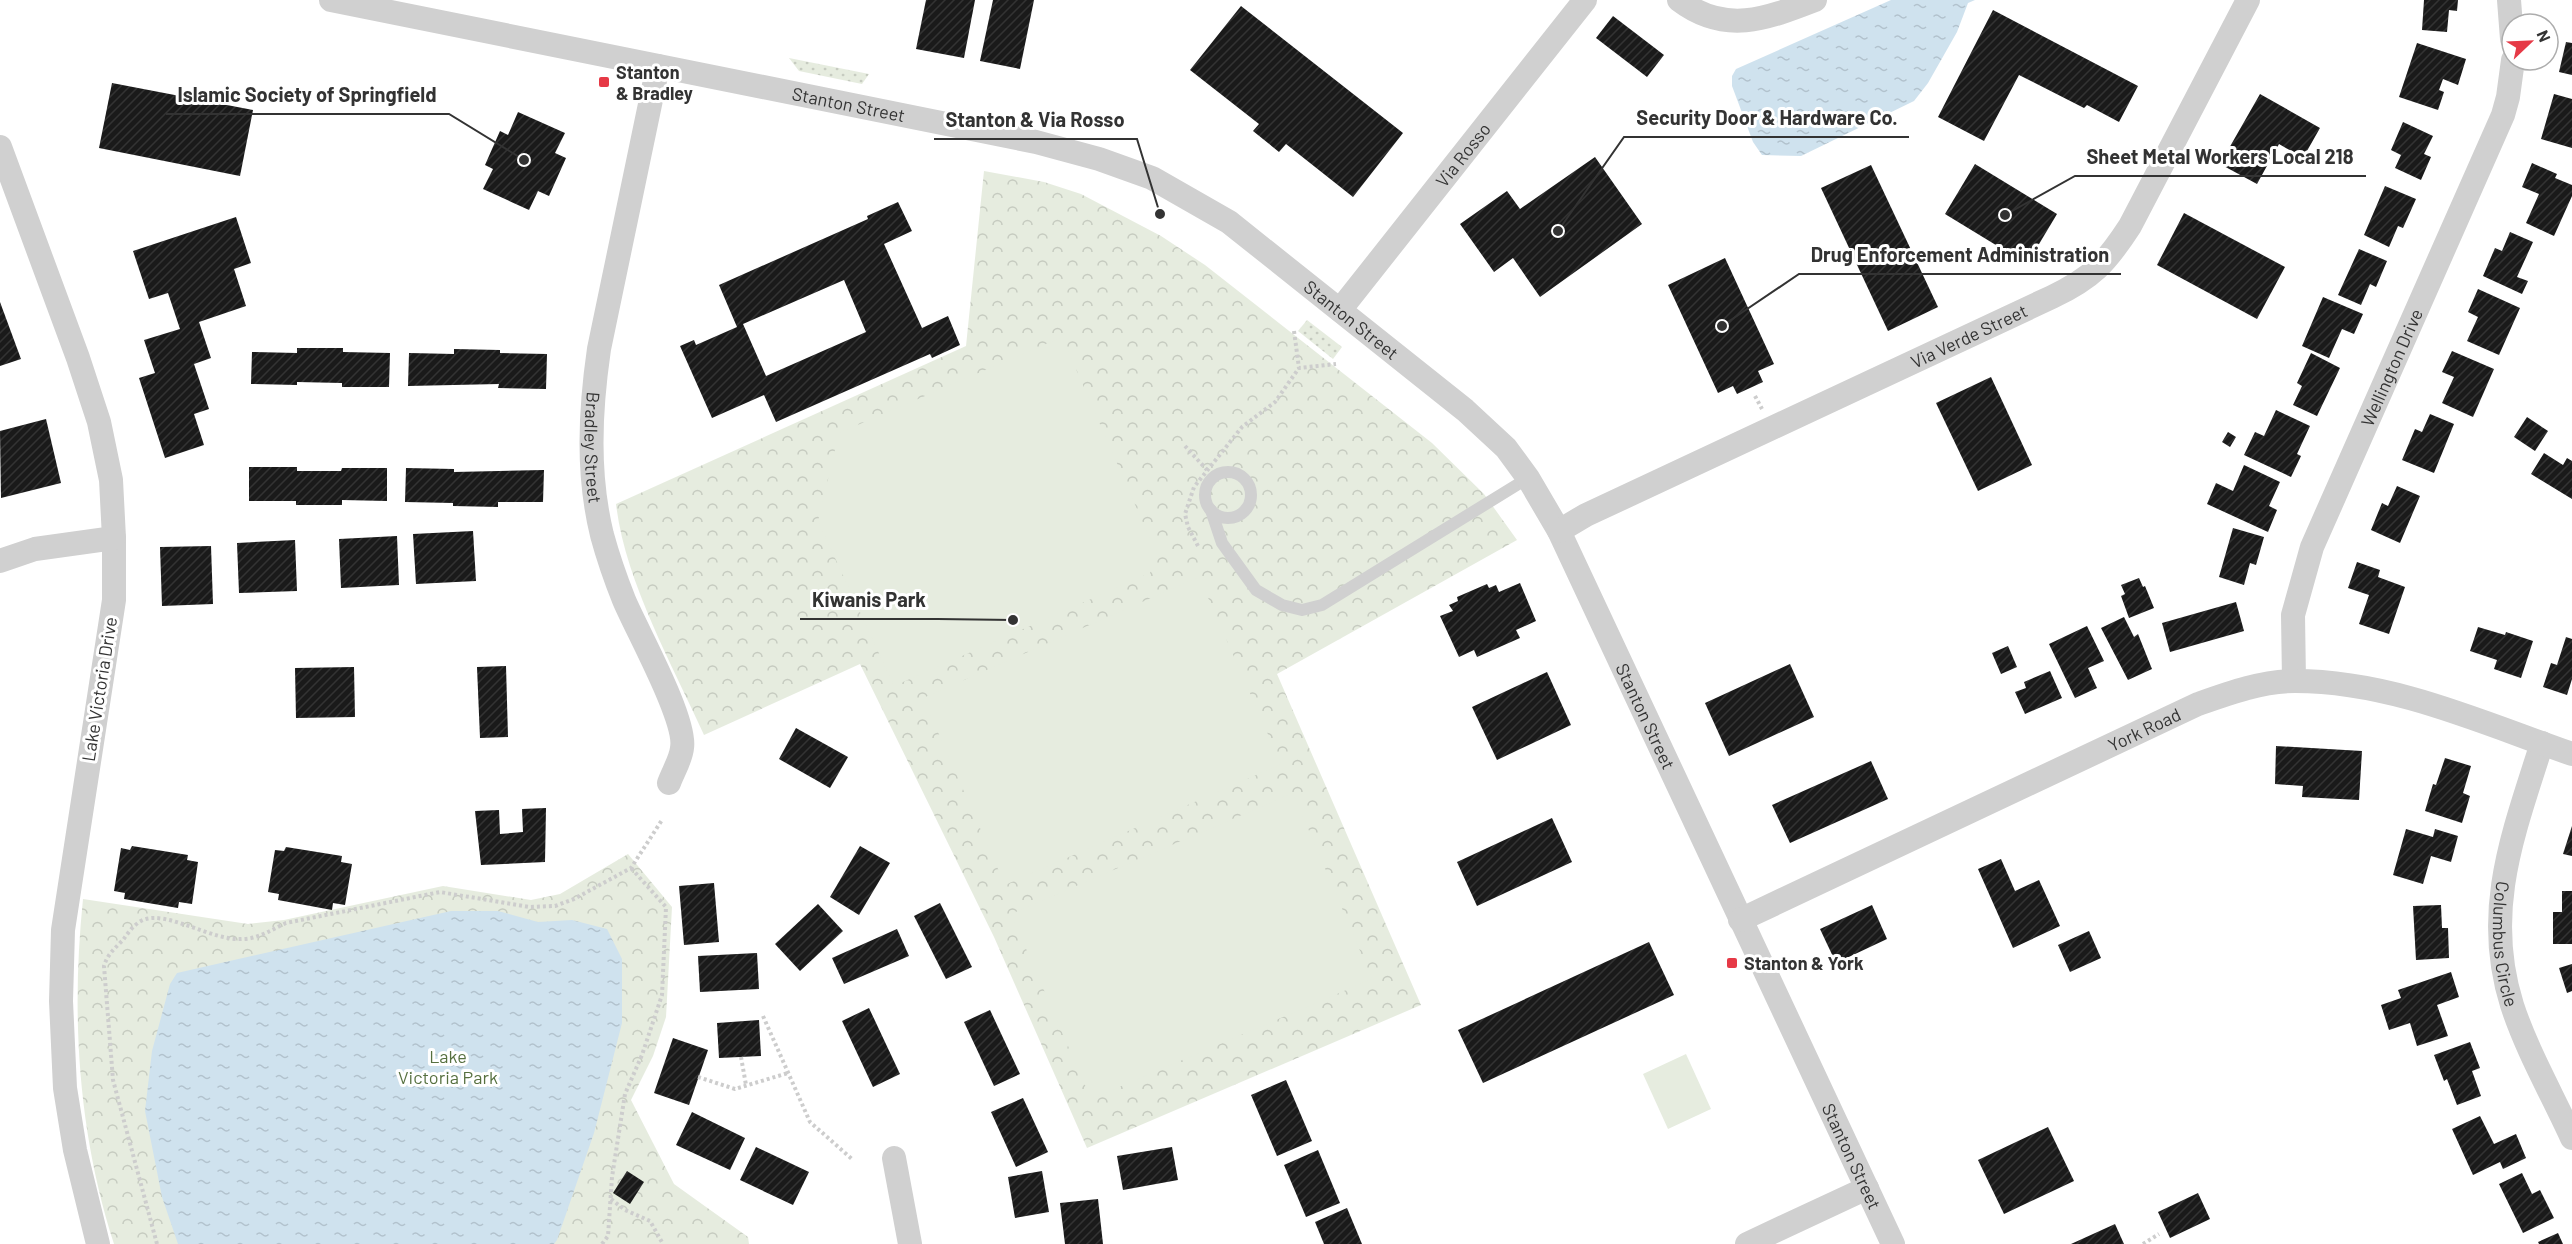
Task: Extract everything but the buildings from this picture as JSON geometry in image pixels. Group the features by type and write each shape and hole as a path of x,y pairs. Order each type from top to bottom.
{"street":[{"name":"Stanton Street","path":"331,0 1036,142 1107,162 1152,178 1229,222 1340,310 1465,410 1506,448 1528,478 1559,531 1893,1244"},
{"name":"Via Rosso","path":"1340,310 1585,0"},
{"path":"1679,0 1704,16 1730,22 1768,8 1815,0"},
{"name":"Via Verde Street","path":"1559,531 1587,515 2060,293 2094,273 2114,251 2138,211 2248,0"},
{"name":"Bradley Street","path":"658,66 599,349 593,392 591,440 592,470 602,535 624,599 677,715 683,747 669,783"},
{"name":"Wellington Drive","path":"2294,681 2293,615 2312,547 2503,115 2511,72"},
{"name":"Lake Victoria Drive","path":"0,147 71,336 99,422 111,480 114,600 63,930 61,1001 64,1078 73,1140 98,1244"},
{"path":"0,561 35,549 114,538"},
{"name":"York Road","path":"1740,920 2198,704 2228,693 2294,681 2355,684 2407,697 2572,754"},
{"name":"Columbus Circle","path":"2542,743 2507,860 2501,891 2501,952 2512,1005 2572,1138"},
{"path":"894,1158 910,1244"},
{"path":"1748,1244 1867,1188"}],"lane":[{"path":"1211,510 1222,543 1256,590 1282,605 1302,610 1322,605 1528,478"}],"path":[{"path":"1198,546 1188,527 1185,514 1194,487 1242,427 1275,402 1299,368 1294,331"},
{"path":"1299,368 1336,364"},
{"path":"1755,396 1762,409"},
{"path":"1185,446 1207,470"},
{"path":"157,1244 113,1080 104,966 106,958 141,921 158,917 220,936 242,939 265,934 286,923 429,893 451,893 529,907 555,906 574,899 631,868 662,820"},
{"path":"602,1244 608,1236 610,1199 625,1094 642,1055 662,994 666,907 631,868"},
{"path":"763,1016 810,1122 852,1159"},
{"path":"741,1057 746,1085"},
{"path":"698,1077 735,1089 788,1073"},
{"path":"610,1199 625,1210 651,1221 663,1244"},
{"path":"2143,1244 2159,1234"}],"green space":[{"path":"789,58 869,74 862,84 799,71"},
{"path":"984,171 1044,182 1081,194 1161,236 1205,265 1432,443 1484,494 1517,540 1277,674 1421,1005 1087,1148 994,937 860,664 704,735 639,592 621,533 616,504 966,346"},
{"path":"1307,320 1342,347 1333,359 1298,331"},
{"path":"1062,337 1157,555 1150,573 894,686 818,521 839,433"},
{"path":"1199,577 1281,764 1005,885 923,698"},
{"path":"1293,793 1372,979 1091,1099 1011,914"},
{"name":"Lake Victoria Park","path":"628,854 672,907 666,1017 653,1056 631,1100 674,1184 748,1237 749,1244 114,1244 92,1159 80,1073 78,987 83,899 248,924 284,920 443,886 531,900 560,894"},
{"path":"1686,1054 1711,1109 1668,1129 1643,1074"}],"water":[{"path":"1891,0 1975,0 1968,3 1957,32 1928,83 1914,101 1801,156 1762,155 1753,142 1732,86 1732,76 1736,69"},
{"name":"Lake Victoria Park","path":"451,911 498,911 538,922 572,920 607,929 622,959 622,1023 594,1133 554,1244 178,1244 162,1197 145,1111 152,1051 170,984 177,973"}],"place":[{"name":"Stanton & Bradley","path":"604,82"},
{"name":"Islamic Society of Springfield","path":"524,160"},
{"name":"Stanton & Via Rosso","path":"1160,214"},
{"name":"Sheet Metal Workers Local 218","path":"2005,215"},
{"name":"Security Door & Hardware Co.","path":"1558,231"},
{"name":"Drug Enforcement Administration","path":"1722,326"},
{"name":"Kiwanis Park","path":"1013,620"},
{"name":"Stanton & York","path":"1732,963"}]}
